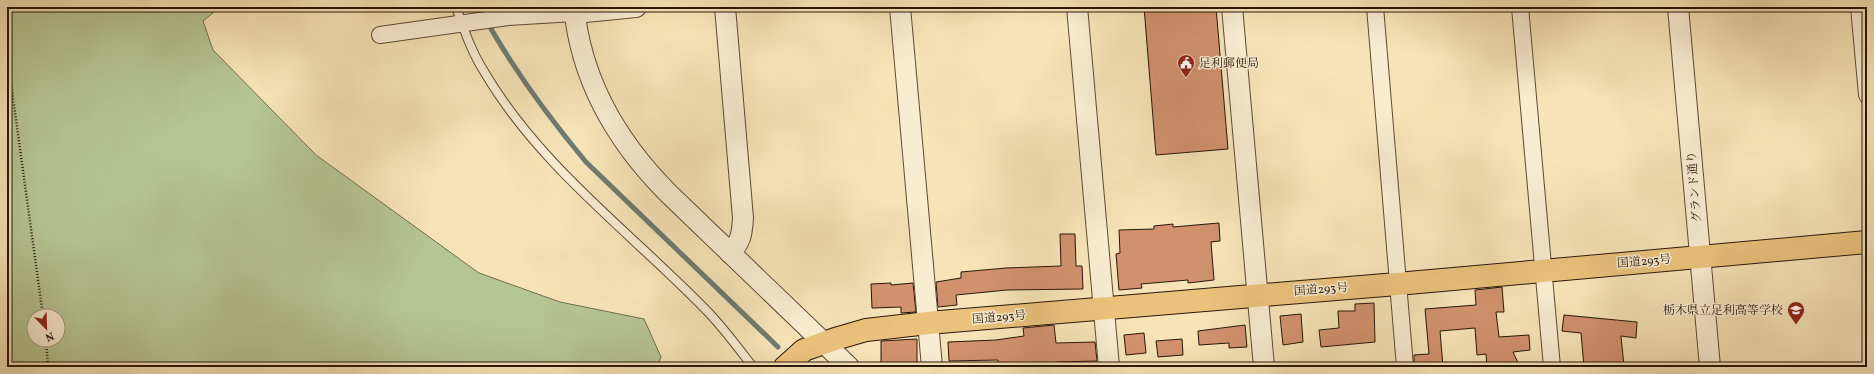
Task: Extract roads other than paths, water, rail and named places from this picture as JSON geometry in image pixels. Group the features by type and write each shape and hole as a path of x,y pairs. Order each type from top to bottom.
{"highway":[{"name":"国道293号","path":"785,367 804,350 866,330 928,323 1258,294 1397,284 1867,242"}],"street":[{"path":"380,35 466,24 504,14 636,7"},
{"path":"725,7 743,218 742,235 738,244 730,254"},
{"path":"900,7 932,367"},
{"path":"1077,7 1109,367"},
{"path":"1232,7 1264,367"},
{"path":"1375,7 1405,367"},
{"path":"1520,7 1552,367"},
{"name":"グランド通り","path":"1678,7 1710,367"},
{"path":"1859,7 1867,96"},
{"path":"574,10 579,37 591,79 611,121 621,138 648,173 730,254 849,367"}],"lane":[{"path":"456,7 466,24 484,73 524,128 570,179 710,314 753,367"}],"waterway":[{"path":"479,7 502,48 528,87 586,162 778,347"}],"place":[{"name":"足利郵便局","path":"1186,78"},
{"name":"栃木県立足利高等学校","path":"1796,325"}]}
